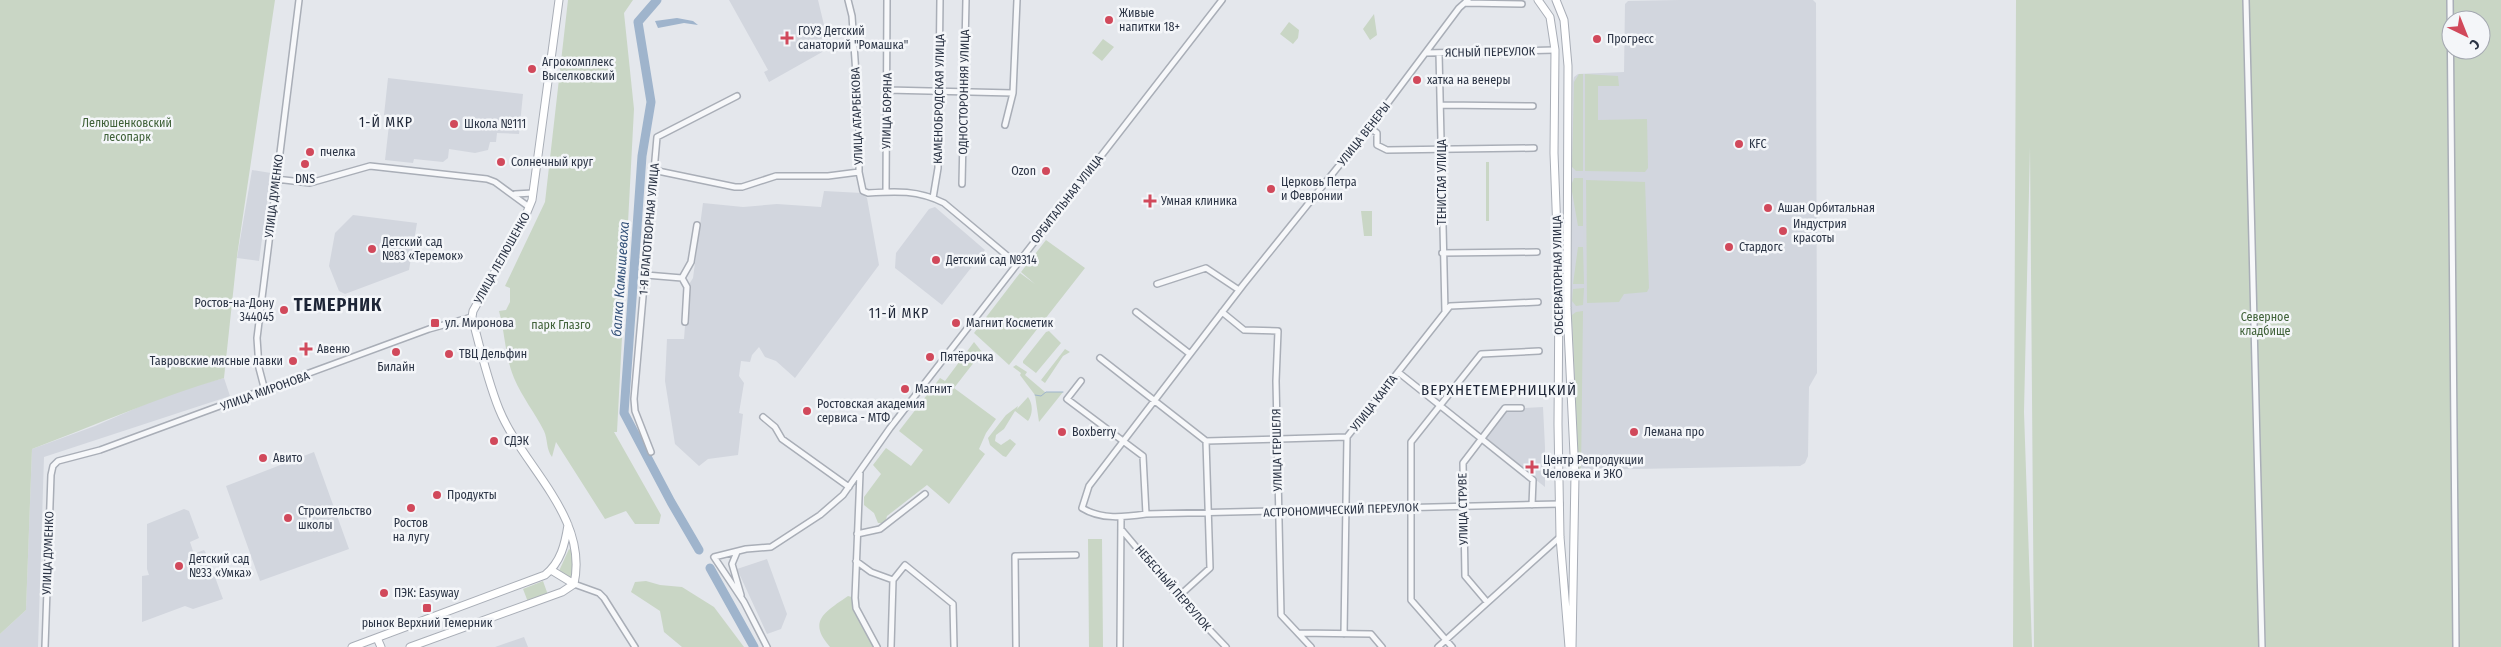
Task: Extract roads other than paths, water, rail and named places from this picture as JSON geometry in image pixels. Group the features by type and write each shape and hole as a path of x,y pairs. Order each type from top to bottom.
{"main road":[{"name":"УЛИЦА ЛЕЛЮШЕНКО","path":"559,0 533,193 529,207 501,264 473,311 472,317 499,410 568,525 575,546 576,569 574,584"},
{"name":"ОБСЕРВАТОРНАЯ УЛИЦА","path":"1538,0 1550,17 1555,50 1560,537 1570,647"},
{"name":"ОБСЕРВАТОРНАЯ УЛИЦА","path":"1556,0 1562,10 1566,31 1567,308 1573,423 1575,556 1570,647"},
{"path":"1555,125 1560,133 1567,134"},
{"path":"1558,424 1565,421 1573,423"},
{"path":"352,647 545,575 551,570 565,545 568,525"},
{"path":"1561,556 1568,558 1575,556"},
{"path":"410,647 562,592 574,584 551,570"},
{"path":"376,638 381,647"}],"street":[{"name":"УЛИЦА ДУМЕНКО","path":"265,391 259,368 257,338 299,0"},
{"name":"УЛИЦА АТАРБЕКОВА","path":"848,0 852,16 859,118 859,172 863,191 868,193 886,192"},
{"name":"УЛИЦА БОРЯНА","path":"886,192 887,0"},
{"name":"КАМЕНОБРОДСКАЯ УЛИЦА","path":"933,198 938,168 940,0"},
{"name":"ОДНОСТОРОННЯЯ УЛИЦА","path":"962,184 966,0"},
{"path":"1005,125 1013,93 1017,0"},
{"name":"ОРБИТАЛЬНАЯ УЛИЦА","path":"744,602 714,556 772,546 820,515 849,487 890,428 1222,0"},
{"path":"2246,0 2262,647"},
{"path":"2450,0 2456,647"},
{"path":"1466,2 1522,4"},
{"name":"УЛИЦА ВЕНЕРЫ","path":"1089,486 1239,290 1369,127 1459,8 1466,2"},
{"name":"ЯСНЫЙ ПЕРЕУЛОК","path":"1426,52 1555,50"},
{"name":"ТЕНИСТАЯ УЛИЦА","path":"1439,52 1440,101 1442,106 1442,254 1445,312"},
{"path":"887,90 1013,93"},
{"name":"1-Я БЛАГОТВОРНАЯ УЛИЦА","path":"651,452 634,411 657,137 737,96"},
{"path":"1442,106 1533,106"},
{"path":"1369,127 1377,133 1377,145 1387,150 1534,148"},
{"path":"276,178 310,184 370,166 487,179 514,194 529,207"},
{"name":"УЛИЦА АТАРБЕКОВА","path":"653,170 735,187 742,187 776,176 828,176 859,172"},
{"path":"886,192 926,194 944,203 1017,264"},
{"path":"514,194 533,193"},
{"path":"682,278 691,262 697,225"},
{"path":"1442,254 1537,252"},
{"path":"1157,284 1206,268 1239,290"},
{"path":"646,275 682,278"},
{"path":"682,278 687,287 685,322"},
{"path":"1445,312 1450,306 1456,304 1538,302"},
{"path":"1136,312 1190,354"},
{"name":"УЛИЦА ГЕРШЕЛЯ","path":"1222,312 1244,330 1278,331 1276,381 1281,614 1310,647"},
{"name":"УЛИЦА КАНТА","path":"1344,634 1347,437 1445,312"},
{"name":"УЛИЦА МИРОНОВА","path":"58,461 91,454 429,329 472,317"},
{"path":"1452,647 1411,600 1411,442 1481,354 1539,350"},
{"path":"1100,358 1206,441 1347,437"},
{"path":"1398,372 1533,480 1532,504"},
{"path":"1081,381 1067,399 1143,456 1146,514"},
{"name":"УЛИЦА СТРУВЕ","path":"1487,602 1465,576 1462,463 1505,408 1521,408"},
{"path":"763,417 775,427 782,439 849,487"},
{"path":"1178,597 1210,568 1206,441"},
{"name":"УЛИЦА ДУМЕНКО","path":"45,647 52,475 53,466 58,461"},
{"path":"860,472 856,608 876,647"},
{"name":"АСТРОНОМИЧЕСКИЙ ПЕРЕУЛОК","path":"1089,486 1082,508 1092,514 1121,518 1146,514 1560,504"},
{"path":"857,534 880,528 925,494"},
{"path":"1120,647 1121,518"},
{"name":"НЕБЕСНЫЙ ПЕРЕУЛОК","path":"1121,529 1178,597 1226,647"},
{"path":"1438,647 1560,537"},
{"path":"737,552 732,564 744,602 767,647"},
{"path":"1016,647 1015,556 1076,555"},
{"path":"856,561 870,572 893,580"},
{"path":"891,647 893,580 905,565 953,604 954,647"},
{"path":"574,584 599,593 604,598 635,647"},
{"path":"1298,633 1371,634 1382,647"}],"water":[{"path":"677,18 693,21 698,25 684,23 658,28 655,21"}],"waterway":[{"name":"балка Камышеваха","path":"657,0 638,22 651,102 642,156 624,413 671,502 699,550"},
{"path":"1035,395 1041,396 1046,392 1063,392"},
{"name":"балка Камышеваха","path":"710,568 754,647"}],"place":[{"name":"Живые напитки 18+","path":"1109,20"},
{"name":"ГОУЗ Детский санаторий \"Ромашка\"","path":"787,38"},
{"name":"Прогресс","path":"1597,39"},
{"name":"Агрокомплекс Выселковский","path":"532,69"},
{"name":"хатка на венеры","path":"1417,80"},
{"name":"Школа №111","path":"454,124"},
{"name":"KFC","path":"1739,144"},
{"name":"пчелка","path":"310,152"},
{"name":"Солнечный круг","path":"501,162"},
{"name":"DNS","path":"305,164"},
{"name":"Ozon","path":"1046,171"},
{"name":"Церковь Петра и Февронии","path":"1271,189"},
{"name":"Умная клиника","path":"1150,201"},
{"name":"Ашан Орбитальная","path":"1768,208"},
{"name":"Индустрия красоты","path":"1783,231"},
{"name":"Стардогс","path":"1729,247"},
{"name":"Детский сад №83 «Теремок»","path":"372,249"},
{"name":"Детский сад №314","path":"936,260"},
{"name":"Ростов-на-Дону 344045","path":"284,310"},
{"name":"ул. Миронова","path":"435,323"},
{"name":"Магнит Косметик","path":"956,323"},
{"name":"Авеню","path":"306,349"},
{"name":"Билайн","path":"396,352"},
{"name":"ТВЦ Дельфин","path":"449,354"},
{"name":"Пятёрочка","path":"930,357"},
{"name":"Тавровские мясные лавки","path":"293,361"},
{"name":"Магнит","path":"905,389"},
{"name":"Ростовская академия сервиса - МТФ","path":"807,411"},
{"name":"Boxberry","path":"1062,432"},
{"name":"Лемана про","path":"1634,432"},
{"name":"СДЭК","path":"494,441"},
{"name":"Авито","path":"263,458"},
{"name":"Центр Репродукции Человека и ЭКО","path":"1532,467"},
{"name":"Продукты","path":"437,495"},
{"name":"Ростов на лугу","path":"411,508"},
{"name":"Строительство школы","path":"288,518"},
{"name":"Детский сад №33 «Умка»","path":"179,566"},
{"name":"ПЭК: Easyway","path":"384,593"},
{"name":"рынок Верхний Темерник","path":"427,608"}],"district":[{"name":"1-Й МКР","path":"386,122"},
{"name":"ТЕМЕРНИК","path":"338,305"},
{"name":"11-Й МКР","path":"899,313"},
{"name":"ВЕРХНЕТЕМЕРНИЦКИЙ","path":"1499,390"}],"park label":[{"name":"Лелюшенковский лесопарк","path":"127,130"},
{"name":"Северное кладбище","path":"2265,324"},
{"name":"парк Глазго","path":"561,325"}]}
